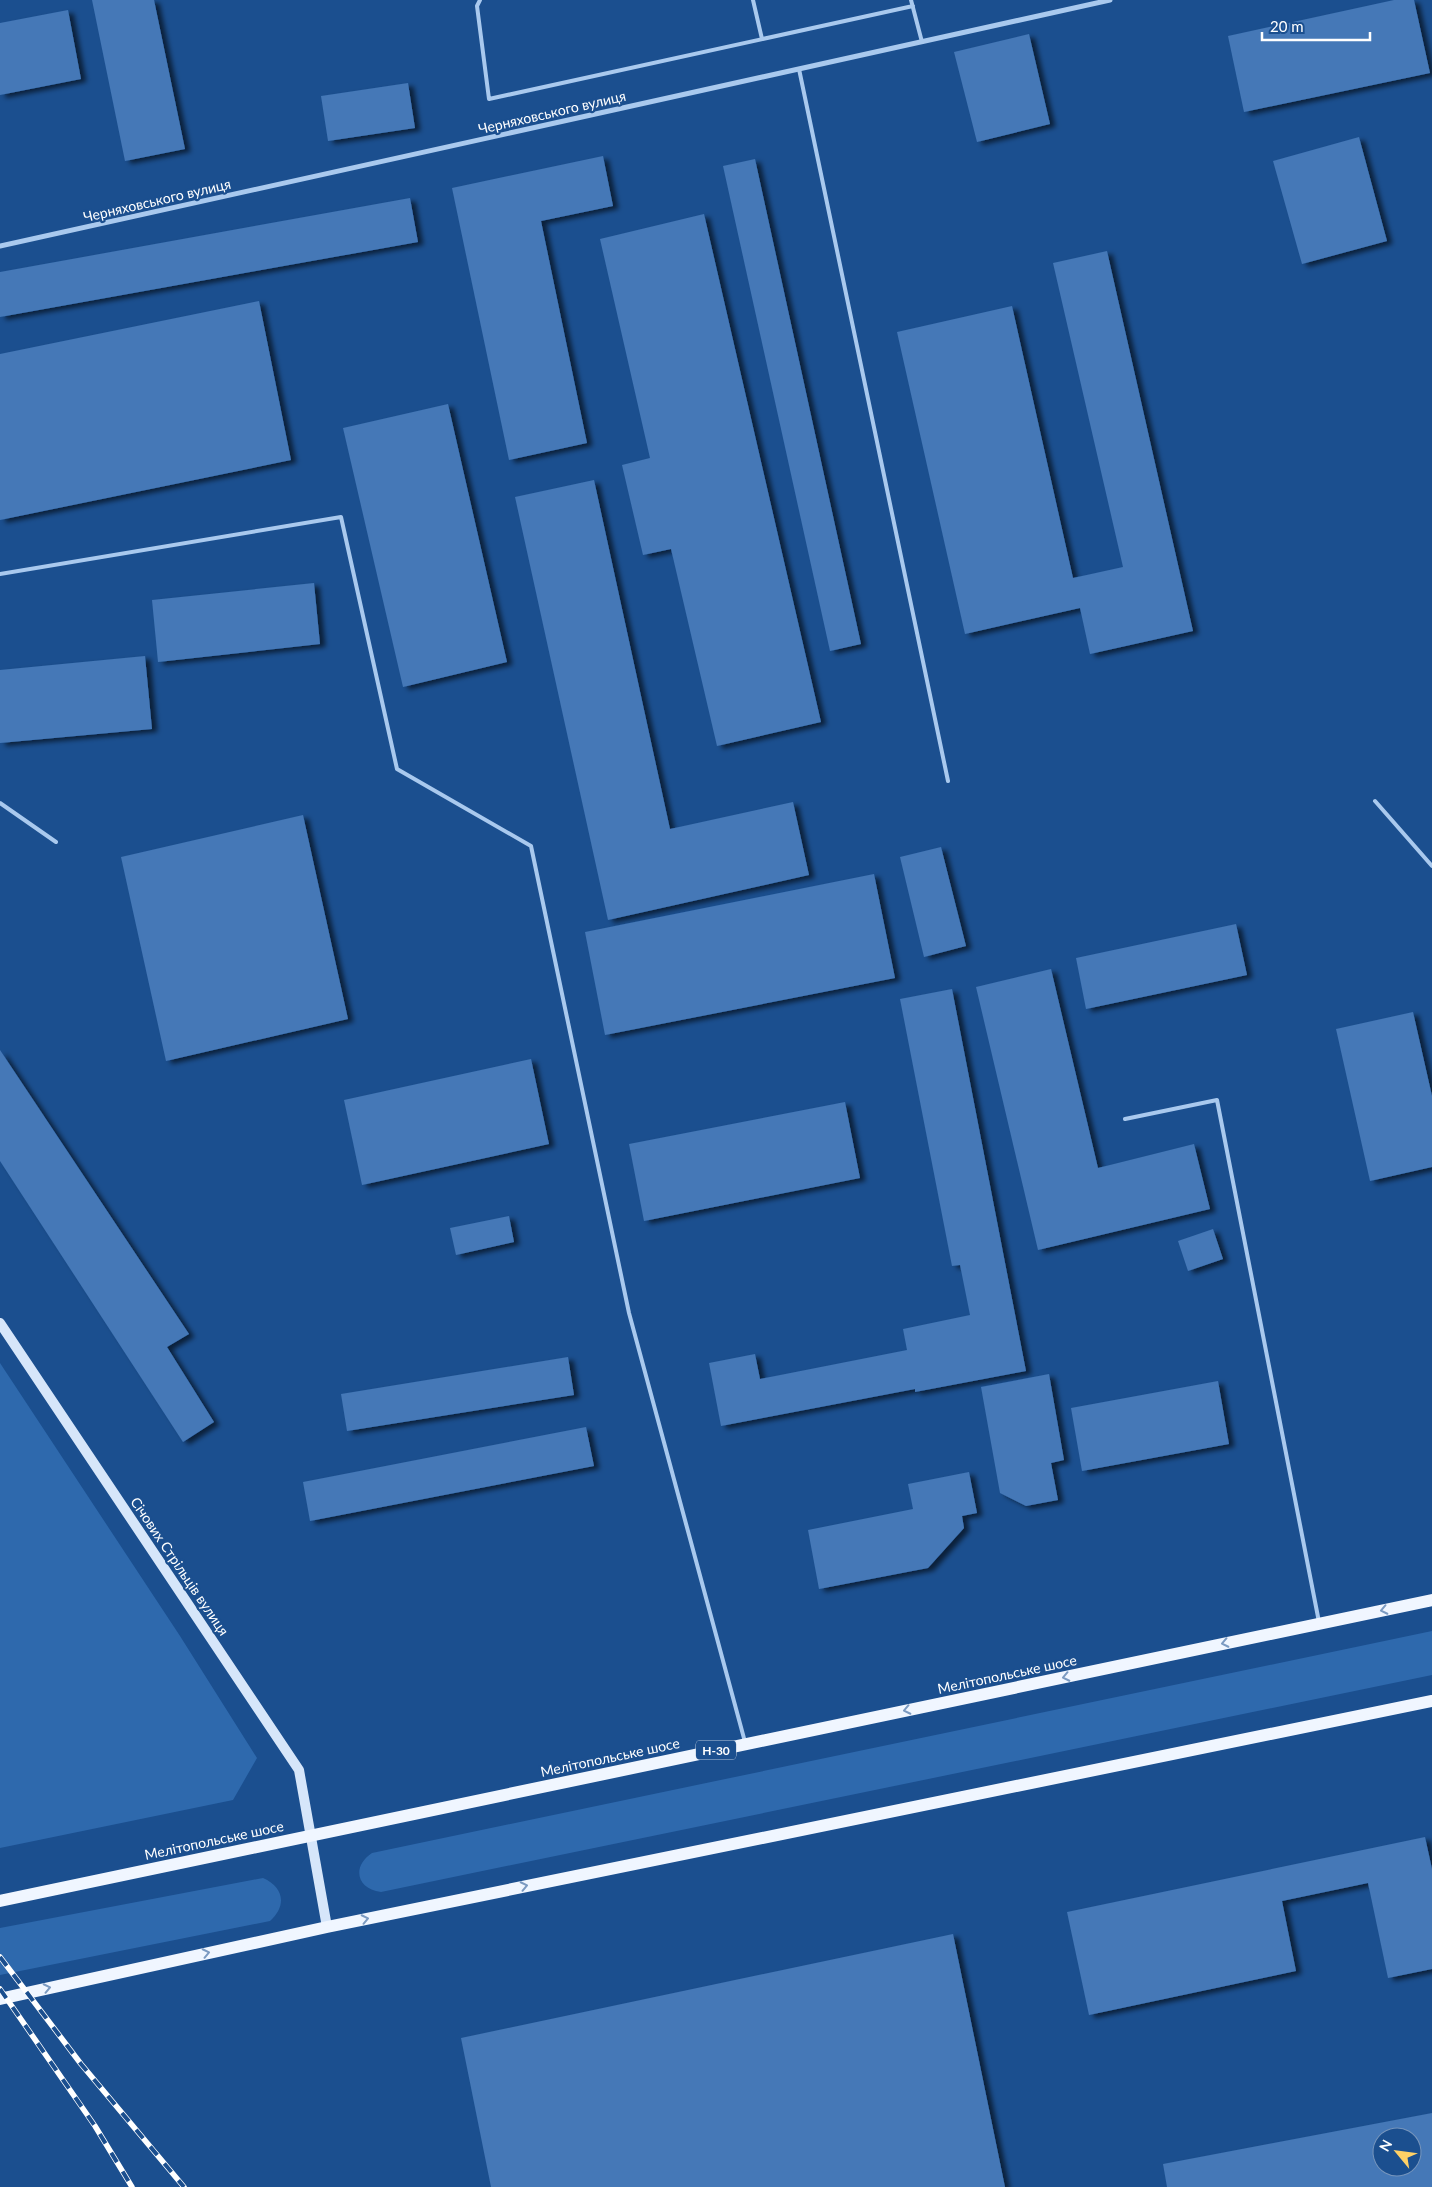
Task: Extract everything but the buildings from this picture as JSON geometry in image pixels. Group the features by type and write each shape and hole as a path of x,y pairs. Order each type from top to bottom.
{"main road":[{"name":"Мелітопольське шосе","path":"0,1901 1432,1600"},
{"path":"0,1999 326,1927 1432,1701"}],"street":[{"name":"Черняховського вулиця","path":"0,246 1110,0"},
{"name":"Січових Стрільців вулиця","path":"0,1323 299,1770 326,1927"}],"lane":[{"path":"480,0 477,6 490,99 913,6"},
{"path":"754,0 762,39"},
{"path":"911,0 922,42"},
{"path":"799,69 948,782"},
{"path":"0,574 341,517 397,770 531,846 629,1313 746,1744"},
{"path":"1375,801 1432,866"},
{"path":"0,803 56,842"},
{"path":"1126,1120 1217,1100 1319,1623"}],"shaded area":[{"path":"0,1363 180,1636 257,1758 233,1800 0,1848"},
{"path":"1432,1631 1432,1675 381,1892 366,1886 360,1876 361,1864 372,1853"},
{"path":"263,1878 275,1886 281,1897 279,1909 270,1921 0,1975 0,1928"}],"railway":[{"path":"0,1957 81,2064 184,2187"},
{"path":"0,1989 95,2126 132,2187"}]}
